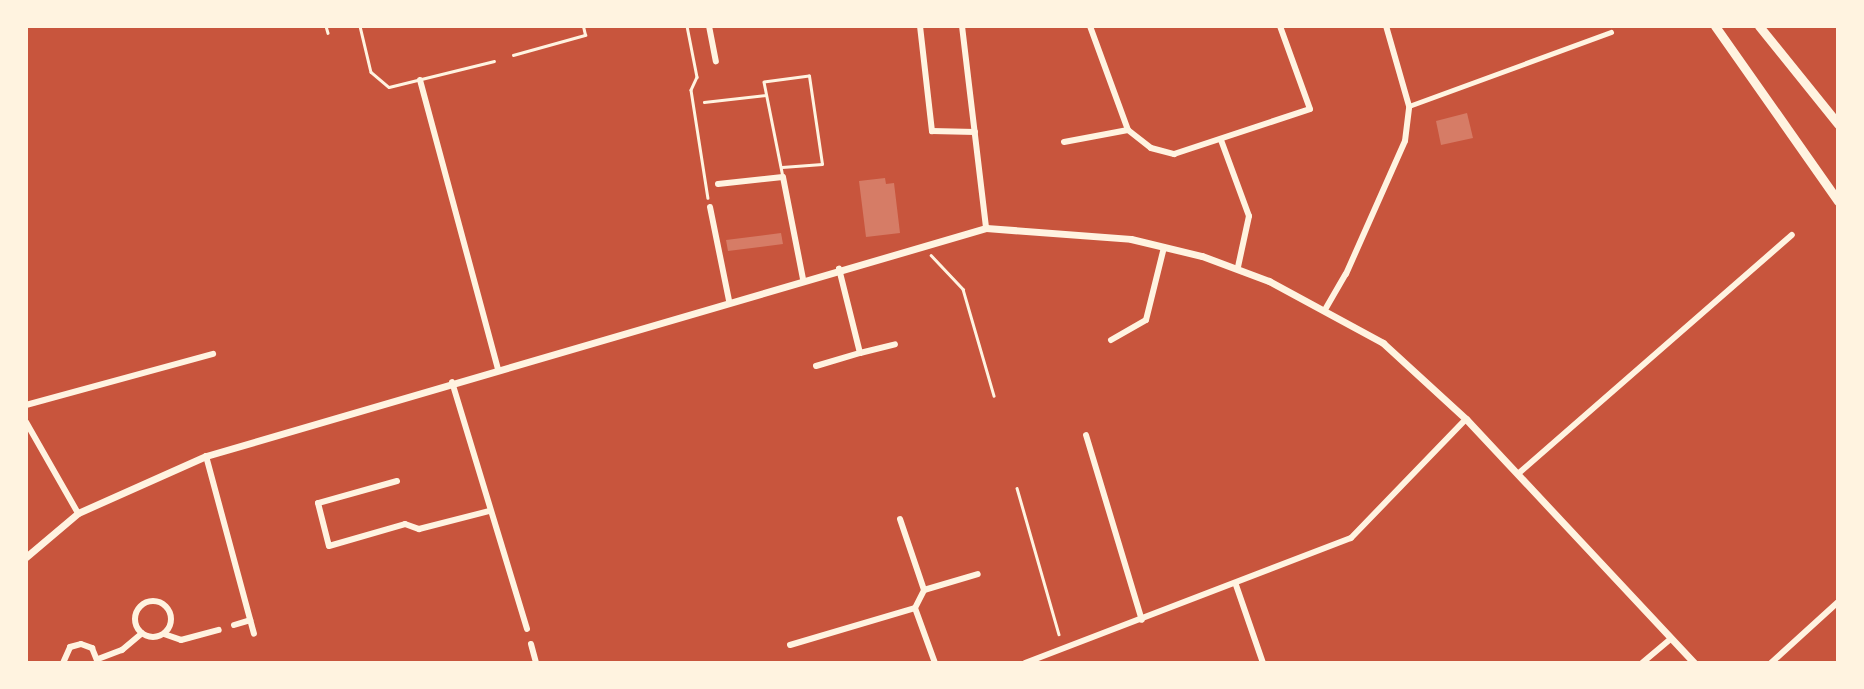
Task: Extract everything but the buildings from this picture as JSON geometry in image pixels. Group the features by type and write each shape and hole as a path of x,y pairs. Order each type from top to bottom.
{"main road":[{"path":"1715,26 1838,201"},
{"path":"1759,26 1838,124"}],"street":[{"path":"709,26 716,61"},
{"path":"920,26 932,131 975,132"},
{"path":"962,26 986,228"},
{"path":"1090,26 1128,130 1151,148 1174,154 1310,109 1280,26"},
{"path":"1326,308 1346,274 1405,141 1409,106 1386,26"},
{"path":"1409,106 1611,32"},
{"path":"420,80 498,369"},
{"path":"1064,142 1128,130"},
{"path":"1220,140 1249,216 1238,267"},
{"path":"718,184 783,177 803,279"},
{"path":"710,207 729,300"},
{"path":"26,557 78,513 206,456 729,300 986,228 1094,235 1164,247 1238,267 1326,308 1382,343 1466,419 1694,663"},
{"path":"1519,473 1791,235"},
{"path":"1111,340 1146,320 1164,247"},
{"path":"839,269 860,353"},
{"path":"816,366 895,344"},
{"path":"26,405 213,354"},
{"path":"452,382 527,629"},
{"path":"1025,663 1236,585 1351,538 1466,419"},
{"path":"26,422 78,513"},
{"path":"1086,435 1142,620"},
{"path":"206,456 254,634"},
{"path":"397,481 318,503 329,546 405,524 419,529 489,511"},
{"path":"790,645 915,608 924,590 900,519"},
{"path":"924,590 978,575"},
{"path":"1236,585 1263,663"},
{"path":"164,634 171,625 171,612 157,601 145,603 136,612 136,624 142,633 153,637 164,634 181,640 219,629"},
{"path":"1771,663 1838,602"},
{"path":"915,608 936,663"},
{"path":"234,625 250,620"},
{"path":"63,663 70,647 81,644 92,648 98,661 122,650 142,633"},
{"path":"1642,663 1671,639"},
{"path":"531,644 536,663"}],"lane":[{"path":"327,26 328,33"},
{"path":"360,26 371,72 383,84 396,88 494,61"},
{"path":"513,55 585,34 583,26"},
{"path":"782,167 822,164 809,76 764,82 783,177"},
{"path":"704,102 766,96"}],"path":[{"path":"687,26 696,77 691,90 710,207"},
{"path":"930,252 963,289 994,396"},
{"path":"1017,488 1059,635"}]}
